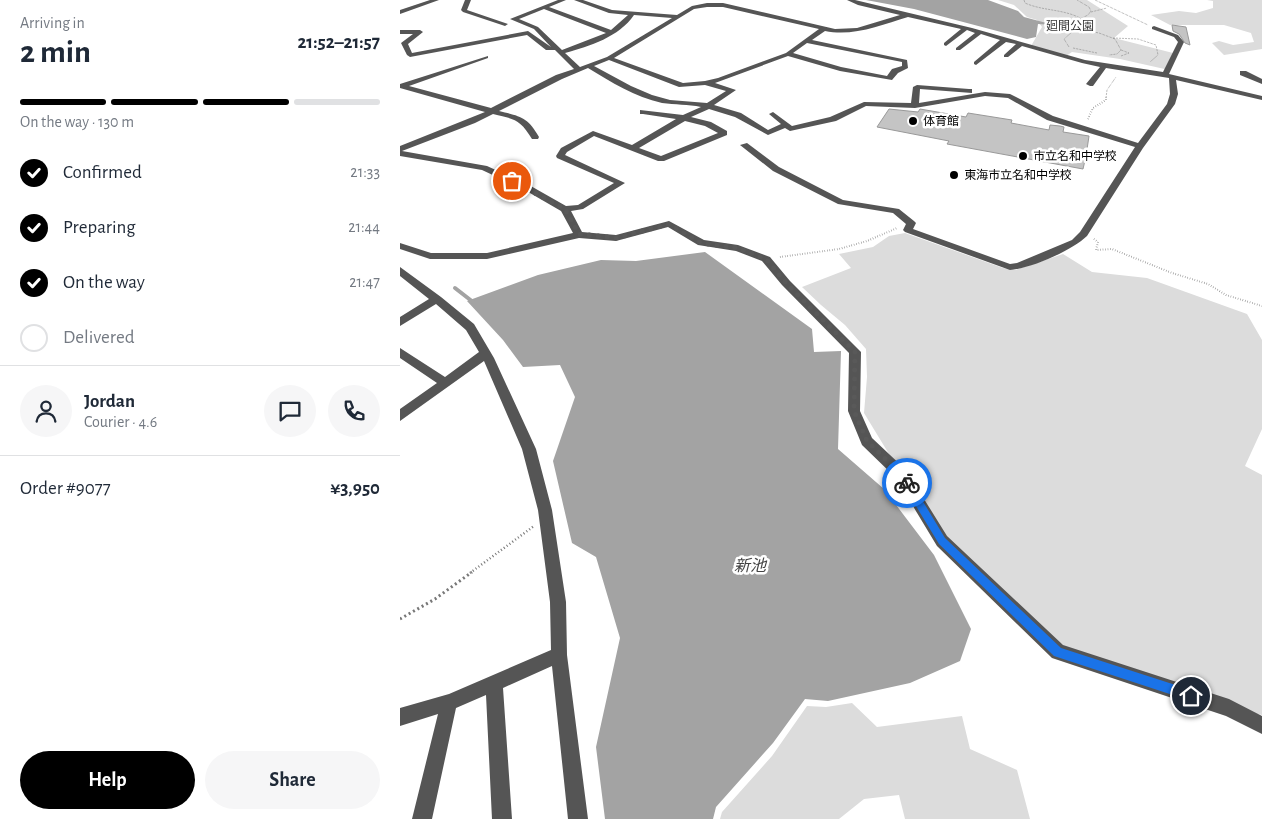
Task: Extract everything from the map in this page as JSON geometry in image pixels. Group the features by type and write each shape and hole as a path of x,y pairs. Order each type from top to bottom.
{"street":[{"path":"400,12 436,0"},
{"path":"468,0 465,11 505,24"},
{"path":"563,0 514,19 536,28 579,70"},
{"path":"576,0 611,12 675,16"},
{"path":"850,0 966,28 1057,55 1104,66 1168,76 1262,98"},
{"path":"400,149 472,121 488,111 559,77 609,58 675,16 692,8 707,5 723,5 835,31 857,30 907,15"},
{"path":"544,7 610,32"},
{"path":"400,32 420,32 402,44 410,55 528,33 548,49 559,50 583,45 610,32 629,21 633,13"},
{"path":"946,44 966,28"},
{"path":"744,145 776,169 841,202 896,211 911,223 908,230 1010,267 1019,266 1075,242 1084,234 1140,146 1171,104 1174,94 1168,76 1181,42 1176,36 1154,28"},
{"path":"609,58 682,85 720,80 788,54 823,29"},
{"path":"958,49 980,32"},
{"path":"976,63 1006,39"},
{"path":"788,54 840,69 889,78 895,71 906,67 906,62 806,41"},
{"path":"1006,56 1021,44"},
{"path":"401,84 486,57"},
{"path":"589,66 631,89 669,102 694,102 738,115 768,133 786,125"},
{"path":"1090,84 1104,66"},
{"path":"401,84 433,67"},
{"path":"1243,73 1262,82"},
{"path":"634,147 708,106 732,90 705,82"},
{"path":"401,84 488,111 521,119 529,126 535,137"},
{"path":"915,106 916,87 973,91 977,95"},
{"path":"773,114 790,130 833,119 872,102 915,106 977,95 1010,96 1050,118 1140,146"},
{"path":"565,209 580,207 621,183 560,156 564,150 594,133 660,158 724,133 708,124 684,118 643,112"},
{"path":"400,153 484,168 526,187 565,209 579,234"},
{"path":"400,246 430,256 487,256 579,234 616,238 669,224 701,243 738,248 762,257 855,352 854,411 867,441 901,474 942,541 1058,652 1229,708 1262,725"},
{"path":"400,270 470,327 485,354 530,449 546,517 558,602 559,655 574,767 578,819"},
{"path":"400,322 437,299"},
{"path":"400,352 446,383"},
{"path":"400,416 485,354"},
{"path":"400,717 449,702 559,655"},
{"path":"494,683 502,819"},
{"path":"422,819 449,702"}],"path":[{"path":"1024,0 1025,3 1032,6 1072,13 1080,18"},
{"path":"1077,0 1089,7 1090,12"},
{"path":"1095,0 1154,28"},
{"path":"1069,46 1064,39 1074,28 1073,24 1090,12 1109,8"},
{"path":"1074,28 1112,38 1138,39 1156,45 1157,57 1145,64"},
{"path":"1112,38 1120,45 1121,50"},
{"path":"1060,47 1069,46 1096,53"},
{"path":"1116,54 1121,50"},
{"path":"1121,50 1129,53 1121,56"},
{"path":"1106,55 1116,54 1125,59"},
{"path":"1084,121 1088,119 1093,108 1106,100 1107,90 1121,69"},
{"path":"762,257 782,257 835,251 875,239 894,228 908,230"},
{"path":"1084,234 1098,242 1096,250 1112,249 1134,256 1172,273 1208,284 1226,295 1262,306"},
{"path":"400,619 435,600 546,517"}],"green space":[{"name":"廻間公園","path":"998,0 1087,0 1128,26 1114,38 1173,53 1169,70 1120,59 1072,52 1066,56 1031,46 1042,27 1037,20 1027,17 1014,5"},
{"path":"1207,0 1262,0 1262,49 1224,55 1212,43 1219,41 1233,45 1254,42 1251,33 1224,25 1170,25 1151,15 1179,11 1196,13 1213,8 1213,1"},
{"path":"905,233 1003,268 1015,270 1063,254 1092,272 1147,278 1247,314 1262,340 1262,429 1245,466 1262,475 1262,715 1229,708 1058,652 942,541 864,413 867,377 866,349 845,325 802,287 851,268 839,254 873,247 889,236"},
{"path":"852,703 877,727 962,716 970,749 1017,770 1030,819 905,819 899,795 864,799 839,819 720,819 722,812 772,756 807,706 826,707"}],"water":[{"path":"866,0 988,0 1018,11 1024,17 1054,25 1038,24 1036,37 1027,39 914,9"},
{"name":"新池","path":"705,252 812,329 814,352 841,351 838,449 884,489 934,555 971,629 960,661 910,683 828,701 805,699 773,743 716,807 713,819 605,819 596,747 620,638 596,557 572,543 553,461 575,397 560,365 523,367 503,340 467,301 538,275 601,260 636,261"}],"building":[{"path":"1172,25 1186,27 1190,45 1185,43 1179,34 1173,31"},
{"path":"889,109 918,112 920,109 966,117 968,113 1012,120 1011,123 1049,130 1050,125 1064,127 1063,132 1089,136 1083,169 947,144 949,141 877,127"}],"waterway":[{"path":"455,288 473,302"}],"way so far":[{"path":"512,181 565,209 579,234 616,238 669,224 701,243 738,248 766,259 786,283 855,352 854,411 867,441 901,474 907,483"}],"place":[{"name":"体育館","path":"913,121"},
{"name":"市立名和中学校","path":"1023,156"},
{"name":"東海市立名和中学校","path":"954,175"}],"route":[{"path":"907,483 942,541 1058,652 1191,696"}]}
